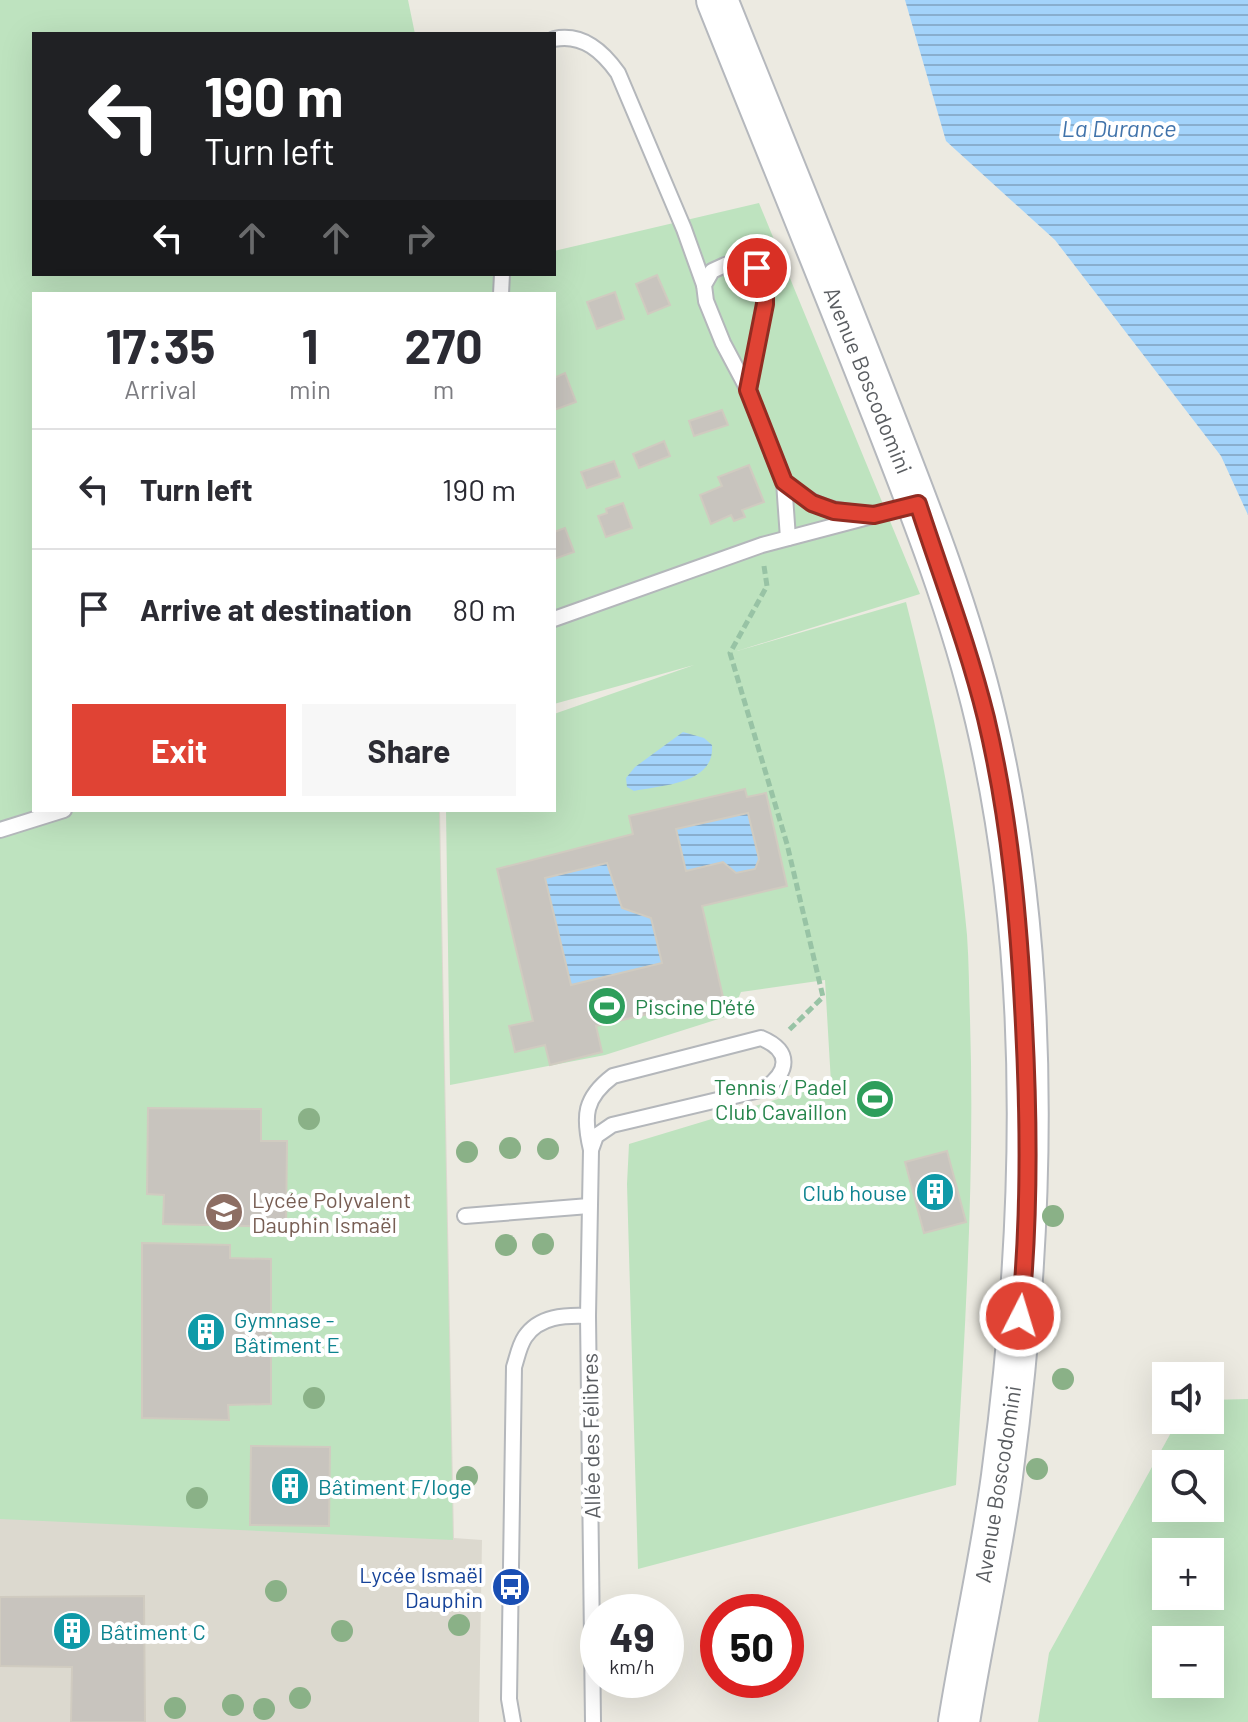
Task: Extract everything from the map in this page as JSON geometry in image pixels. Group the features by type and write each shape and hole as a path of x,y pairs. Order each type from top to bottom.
{"main road":[{"name":"Avenue Boscodomini","path":"717,0 918,504 961,631 985,717 1001,794 1021,968 1027,1074 1023,1291 1001,1482 959,1722"}],"lane":[{"path":"556,39 563,37 588,43 605,56 618,73 684,229 704,285 706,301 723,343 748,390 784,482 788,538"},
{"path":"704,285 712,271 746,261 757,268 765,286 765,304 748,390"},
{"path":"784,482 812,503 834,511 874,515"},
{"path":"556,618 762,545 918,504"},
{"path":"0,830 58,812"},
{"name":"Allée des Félibres","path":"593,1722 588,1316 591,1150 586,1127 587,1110 596,1089 613,1076 748,1039 761,1038 773,1043"},
{"path":"591,1150 596,1136 612,1125 764,1089 779,1079 784,1066 782,1056 773,1043"},
{"path":"465,1216 589,1206"},
{"path":"513,1722 509,1699 514,1367 525,1337 547,1319 588,1316"}],"path":[{"path":"762,545 767,586 730,653 787,844 823,997 773,1043"}],"shaded area":[{"name":"Lycée Polyvalent Dauphin Ismaël","path":"218,812 440,812 454,1538 482,1540 479,1722 0,1722 0,884"}],"green space":[{"path":"0,0 408,0 415,32 32,32 32,276 556,276 556,251 759,203 920,594 737,651 906,602 943,767 968,946 970,1194 956,1485 638,1569 627,1184 629,1144 831,1083 825,980 741,992 731,1015 605,1055 450,1085 446,812 556,812 556,713 694,665 556,703 556,292 32,292 32,812 439,812 453,1540 0,1519"},
{"path":"1248,1399 1248,1722 1038,1722 1049,1653 1152,1467 1152,1522 1224,1522 1224,1450 1161,1450 1170,1434 1224,1434 1224,1400"}],"water":[{"name":"La Durance","path":"905,0 1248,0 1248,515 1221,456 1055,240 946,141"},
{"path":"683,732 704,738 712,745 711,758 705,768 672,784 634,791 627,787 626,778 635,767"},
{"path":"748,813 759,859 755,869 736,873 686,871 676,829"},
{"path":"607,863 622,908 651,918 662,963 571,985 545,878"}],"building":[{"path":"657,275 670,305 648,314 636,284"},
{"path":"615,292 624,319 597,329 587,302"},
{"path":"565,373 576,402 556,409 556,377"},
{"path":"722,410 728,425 694,436 689,421"},
{"path":"664,441 670,456 639,468 633,454"},
{"path":"614,461 620,477 587,488 581,472"},
{"path":"749,465 764,502 742,510 745,517 734,521 731,515 711,524 700,495 722,486 718,477"},
{"path":"623,503 632,528 606,537 598,516 607,513 606,509"},
{"path":"565,528 574,552 556,558 556,531"},
{"path":"745,789 747,797 766,793 787,886 702,906 723,997 596,1026 602,1052 550,1065 545,1045 515,1052 509,1026 533,1021 497,869 633,834 629,816","holes":["748,813 759,859 755,869 736,873 723,862 686,871 676,829","607,863 622,908 651,918 662,963 571,985 545,878"]},
{"path":"148,1108 261,1109 261,1141 287,1141 286,1227 163,1224 164,1195 147,1194"},
{"name":"Club house","path":"947,1151 966,1222 924,1233 905,1162"},
{"name":"Gymnase - Bâtiment E","path":"142,1243 230,1245 230,1258 271,1259 271,1404 228,1405 229,1420 142,1418"},
{"name":"Bâtiment F/loge","path":"251,1446 330,1447 329,1526 250,1525"},
{"name":"Bâtiment C","path":"144,1596 145,1722 71,1722 72,1667 0,1666 0,1597"}],"place":[{"name":"Piscine D'été","path":"607,1006"},
{"name":"Tennis / Padel Club Cavaillon","path":"875,1099"},
{"name":"Club house","path":"935,1192"},
{"name":"Lycée Polyvalent Dauphin Ismaël","path":"224,1212"},
{"name":"Gymnase - Bâtiment E","path":"206,1332"},
{"name":"Bâtiment F/loge","path":"290,1486"},
{"name":"Lycée Ismaël Dauphin","path":"511,1587"},
{"name":"Bâtiment C","path":"72,1631"}],"route":[{"path":"757,268 765,286 765,304 748,390 784,482 812,503 834,511 874,515 918,504 961,631 985,717 1012,870 1021,968 1027,1074 1027,1188 1020,1316"}]}
